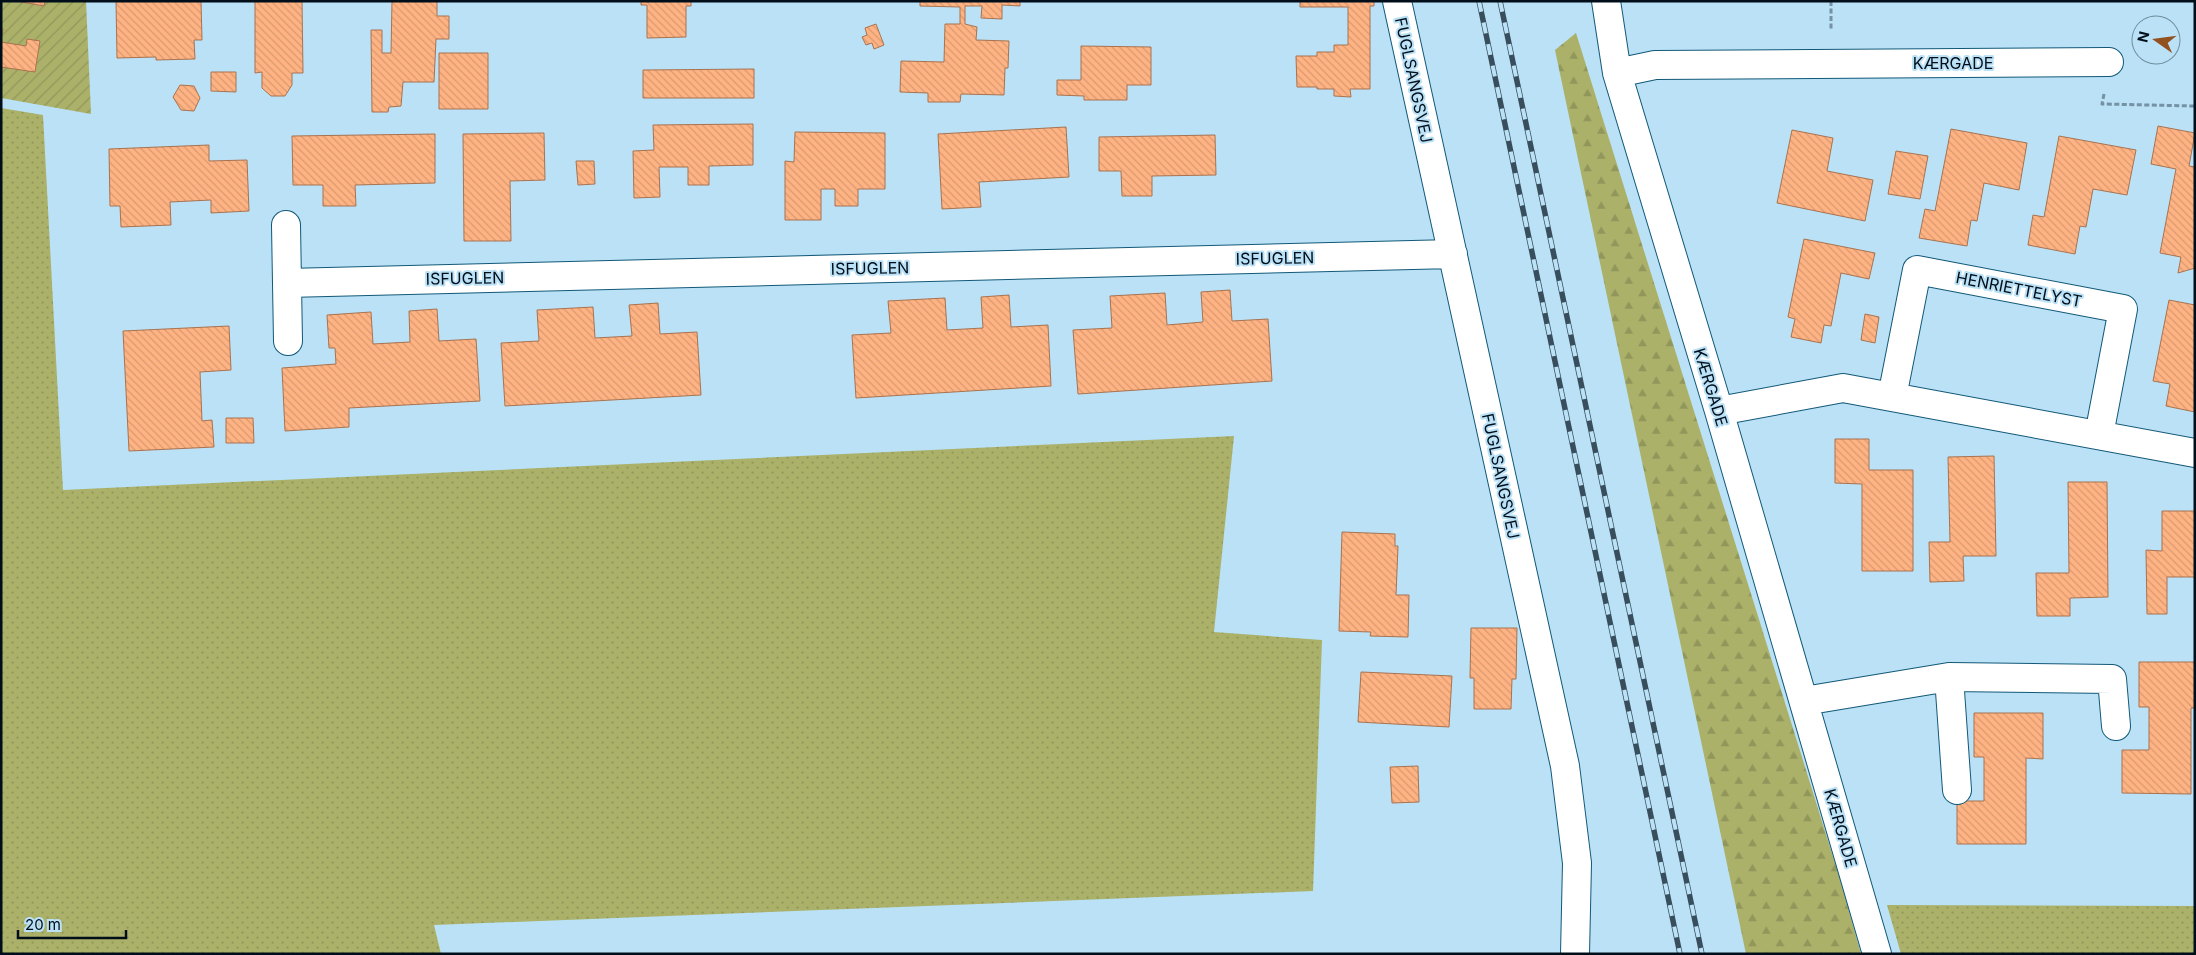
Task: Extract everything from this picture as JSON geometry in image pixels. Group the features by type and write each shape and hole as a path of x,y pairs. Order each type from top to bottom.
{"street":[{"name":"FUGLSANGSVEJ","path":"1397,1 1565,766 1577,863 1575,954"},
{"name":"KÆRGADE","path":"1606,1 1617,73 1804,701 1877,954"},
{"name":"KÆRGADE","path":"1617,73 1655,65 2109,62"},
{"path":"286,225 288,341"},
{"name":"ISFUGLEN","path":"287,283 1452,254"},
{"name":"HENRIETTELYST","path":"1892,397 1917,270 2122,309 2099,435"},
{"path":"1718,411 1843,388 2195,453"},
{"path":"1804,701 1949,677 2112,679 2116,726"},
{"path":"1949,677 1957,790"}],"path":[{"path":"2109,62 2102,104 2195,106"}],"green space":[{"path":"1,1 86,1 91,114 1,98"},
{"path":"1576,33 1840,879 1861,954 1746,954 1555,50"},
{"path":"1,108 43,115 63,490 1234,436 1214,632 1322,640 1313,891 434,925 441,954 1,954"},
{"path":"1887,905 2195,906 2195,954 1901,954"}],"building":[{"path":"16,1 45,1 44,6"},
{"path":"116,1 201,1 202,40 194,40 195,59 117,58"},
{"path":"255,1 302,1 303,73 292,73 292,85 285,96 271,96 262,88 262,72 255,73"},
{"path":"392,1 437,1 437,16 449,16 449,39 436,39 434,82 403,82 401,106 389,107 388,112 372,112 371,30 382,30 382,53 391,53"},
{"path":"641,1 691,1 691,6 686,6 686,37 647,38 647,5 641,5"},
{"path":"920,1 1020,1 1020,6 1002,5 1002,19 981,18 982,6 965,6 965,24 977,27 976,40 1009,41 1004,95 961,94 960,102 928,102 928,93 900,92 901,61 944,62 945,24 960,24 960,7 920,6"},
{"path":"1300,1 1374,1 1374,6 1370,6 1370,89 1350,89 1351,97 1334,96 1334,89 1297,87 1296,56 1317,56 1317,52 1334,52 1334,45 1348,45 1348,7 1300,7"},
{"path":"876,24 884,45 874,49 872,43 866,45 862,37 867,35 865,28"},
{"path":"27,39 40,41 35,72 1,67 1,42 26,46"},
{"path":"1081,46 1151,47 1151,85 1127,85 1127,100 1084,100 1084,96 1057,95 1057,80 1081,80"},
{"path":"439,53 488,53 488,109 439,109"},
{"path":"754,69 754,98 643,98 643,70"},
{"path":"211,72 236,72 236,92 211,91"},
{"path":"180,85 194,86 200,98 194,111 181,110 173,97"},
{"path":"753,124 753,165 709,166 709,185 688,185 688,167 659,167 660,197 634,198 633,151 654,150 653,125"},
{"path":"2158,126 2195,133 2189,166 2195,167 2195,268 2178,273 2181,257 2160,253 2176,169 2151,164"},
{"path":"1066,127 1069,177 979,182 981,207 942,209 938,134"},
{"path":"1951,129 2027,143 2019,190 1984,183 1977,221 1971,220 1967,246 1919,238 1925,209 1935,211"},
{"path":"1792,130 1833,138 1827,171 1873,180 1865,221 1777,203"},
{"path":"795,132 885,133 885,189 858,189 858,206 835,206 835,189 821,189 821,220 785,220 785,161 794,162"},
{"path":"544,133 545,180 510,181 511,241 464,241 463,134"},
{"path":"435,134 435,183 355,185 356,206 323,206 323,185 293,185 292,136"},
{"path":"1215,135 1216,175 1152,176 1152,196 1122,196 1121,171 1099,171 1099,137"},
{"path":"2059,136 2136,150 2127,195 2093,189 2086,227 2080,226 2075,254 2028,245 2033,215 2044,217"},
{"path":"209,145 209,161 247,160 249,211 211,213 211,200 170,202 171,225 121,227 120,206 110,206 109,149"},
{"path":"1896,151 1928,156 1920,199 1888,194"},
{"path":"576,161 594,161 595,184 578,185"},
{"path":"1804,239 1875,253 1869,279 1841,273 1831,326 1824,325 1821,343 1791,337 1795,319 1788,317"},
{"path":"1230,290 1232,321 1268,319 1272,381 1078,394 1073,330 1112,328 1110,296 1165,293 1167,325 1203,322 1201,292"},
{"path":"1009,295 1011,327 1048,325 1051,386 856,398 852,335 891,333 888,301 945,298 947,330 983,328 981,297"},
{"path":"2169,300 2195,305 2195,412 2166,406 2170,384 2153,381"},
{"path":"658,303 660,334 697,332 701,395 505,406 501,343 539,341 537,310 593,307 595,338 632,336 629,305"},
{"path":"437,309 439,341 476,339 480,401 349,408 349,427 285,431 282,368 336,364 335,348 329,348 327,315 371,312 373,344 410,342 409,311"},
{"path":"1865,314 1879,317 1875,343 1861,340"},
{"path":"229,326 231,370 200,372 202,421 212,420 214,447 129,451 123,331"},
{"path":"226,418 253,418 254,443 226,443"},
{"path":"1835,439 1869,439 1869,470 1913,470 1913,571 1862,571 1862,484 1835,483"},
{"path":"1994,456 1996,556 1963,556 1964,581 1930,582 1929,542 1950,542 1948,457"},
{"path":"2068,482 2107,482 2108,597 2070,598 2070,616 2037,616 2036,573 2069,573"},
{"path":"2162,511 2195,511 2195,577 2167,577 2167,614 2147,614 2146,550 2162,551"},
{"path":"1342,532 1395,534 1395,546 1398,546 1396,595 1409,595 1408,637 1370,636 1371,632 1339,631"},
{"path":"1471,628 1517,628 1516,679 1512,679 1511,709 1474,709 1474,678 1470,678"},
{"path":"2139,662 2195,662 2195,708 2191,708 2191,794 2122,793 2122,750 2149,750 2149,707 2139,707"},
{"path":"1361,672 1452,676 1449,727 1358,722"},
{"path":"1974,713 2043,713 2043,759 2026,758 2026,844 1957,844 1957,801 1984,801 1984,757 1974,757"},
{"path":"1418,766 1419,802 1392,803 1390,767"}],"railway":[{"path":"1479,1 1680,954"},
{"path":"1500,1 1702,954"}]}
